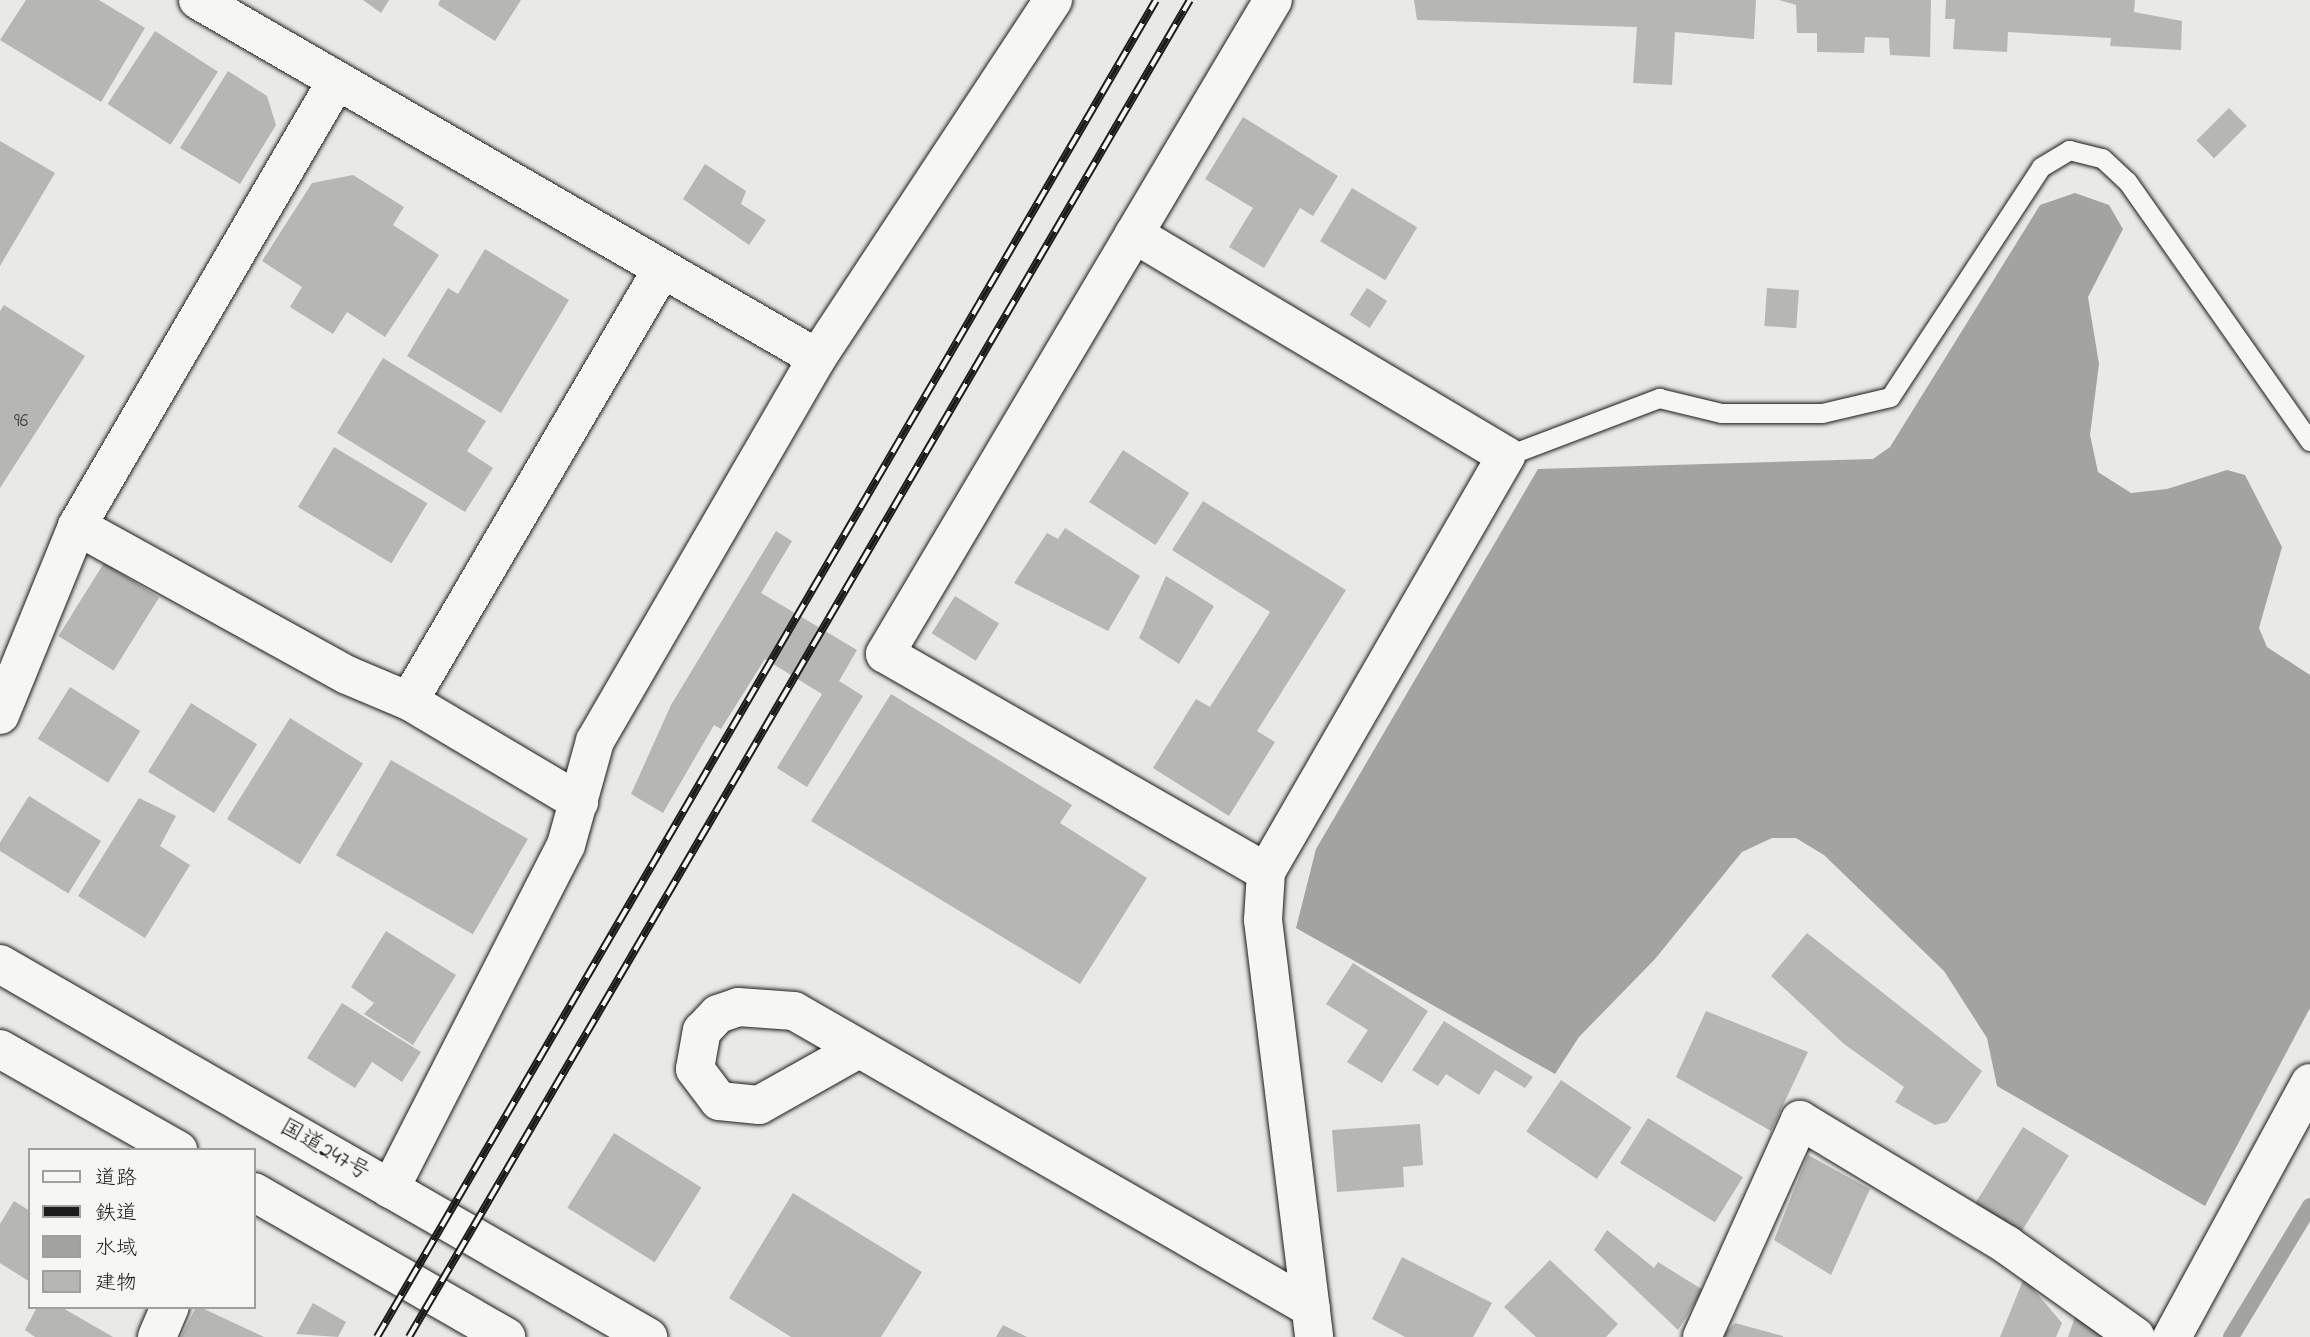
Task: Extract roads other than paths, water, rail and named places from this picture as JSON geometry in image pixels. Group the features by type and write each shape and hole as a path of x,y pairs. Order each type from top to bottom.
{"main road":[{"path":"198,0 817,358"},
{"path":"390,1189 566,845 595,741 817,358 1053,0"},
{"path":"1266,872 885,654 1273,0"},
{"path":"0,715 77,526 337,80"},
{"path":"1134,234 1506,456 1266,872 1264,920 1313,1322"},
{"path":"409,701 662,269"},
{"path":"77,526 347,675 409,701 579,802"},
{"name":"国道247号","path":"0,964 648,1337"},
{"path":"0,1049 174,1148"},
{"path":"857,1051 1313,1322"},
{"path":"2172,1337 2310,1083"},
{"path":"1702,1337 1800,1119 2007,1245 2136,1337"},
{"path":"256,1193 506,1337"},
{"path":"157,1337 169,1309"}],"lane":[{"path":"1506,456 1659,398 1721,413 1831,413 1890,397 2041,167 2069,150 2102,158 2127,181 2310,441"}],"water":[{"path":"2075,193 2109,205 2123,229 2088,297 2099,364 2090,435 2098,472 2131,493 2167,489 2227,470 2245,475 2282,547 2259,628 2267,647 2310,675 2310,1008 2205,1206 1997,1086 1987,1038 1944,971 1824,855 1796,838 1772,838 1742,852 1655,959 1579,1037 1555,1074 1296,928 1316,849 1538,469 1873,459 1890,447 2040,205"}],"waterway":[{"path":"2231,1337 2310,1206"}],"railway":[{"path":"377,1337 1156,0"},
{"path":"409,1337 1190,0"}]}
